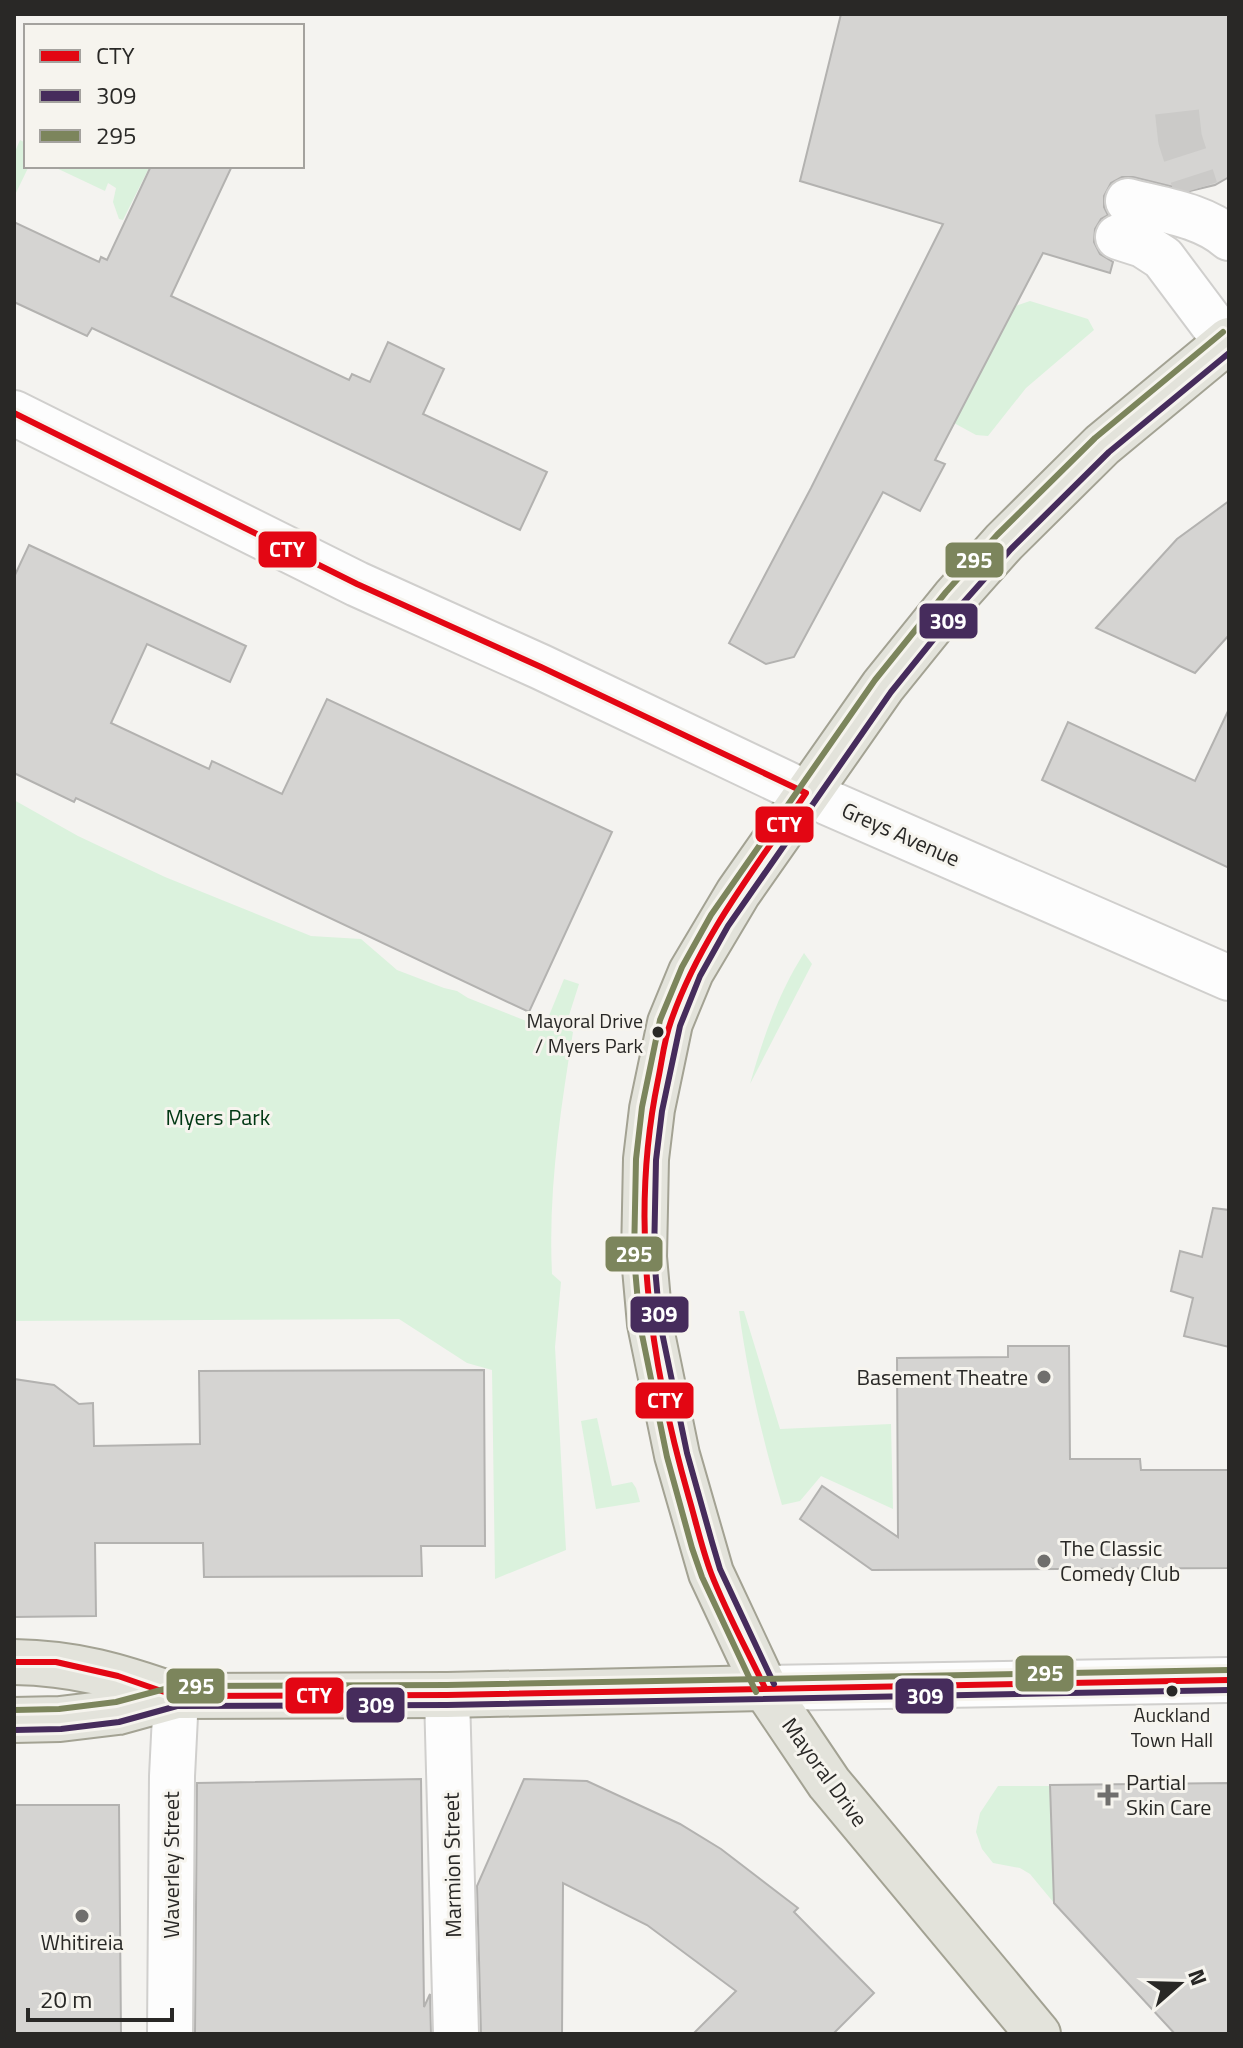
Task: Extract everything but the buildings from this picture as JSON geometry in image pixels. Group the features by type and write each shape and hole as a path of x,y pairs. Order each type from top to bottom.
{"main road":[{"name":"Mayoral Drive","path":"1038,2034 855,1817 765,1688 711,1573 677,1455 650,1324 644,1257 644,1193 652,1109 670,1023 691,972 719,921 883,686 1004,542 1102,445 1228,341"},
{"path":"14,1662 56,1662 118,1676 176,1696"},
{"path":"14,1720 60,1719 118,1712 176,1696 447,1695 765,1688"}],"street":[{"path":"1196,189 1204,208 1223,233"},
{"path":"1223,233 1203,222 1123,219 1143,245 1163,258 1228,341"},
{"name":"Greys Avenue","path":"14,413 357,584 541,667 806,793 1229,978"},
{"path":"765,1688 1229,1680"},
{"name":"Marmion Street","path":"447,1695 456,2034"},
{"name":"Waverley Street","path":"170,2034 172,1776 176,1696"}],"green space":[{"path":"20,140 24,142 24,168 28,168 14,197 14,154"},
{"path":"56,168 149,168 123,220 119,219 113,202 116,188 108,183 105,191"},
{"path":"1030,301 1088,319 1094,330 1026,388 988,436 976,435 954,423 1015,306"},
{"name":"Myers Park","path":"14,800 78,836 165,877 311,936 361,939 397,970 457,991 544,1028 564,979 579,984 565,1028 573,1032 553,1183 551,1243 552,1274 561,1282 555,1347 566,1550 495,1579 492,1370 467,1363 399,1319 14,1321"},
{"path":"804,953 812,964 750,1084 772,1017"},
{"path":"739,1311 744,1311 780,1429 891,1424 893,1509 821,1476 800,1501 782,1505 757,1409"},
{"path":"597,1418 612,1486 632,1482 640,1502 596,1509 581,1421"},
{"path":"998,1786 1050,1786 1054,1903 1030,1874 1020,1868 993,1863 982,1849 976,1832 980,1813"}],"tunnel":[{"path":"1177,112 1180,139 1196,189"}],"transit line":[{"name":"295","path":"756,1692 702,1577 692,1548 667,1457 640,1325 634,1257 636,1159 642,1107 660,1020 682,967 711,915 875,680 946,592 997,535 1095,438 1223,332"},
{"name":"309","path":"774,1684 720,1569 687,1453 660,1323 654,1257 656,1160 662,1111 680,1026 700,976 728,926 891,692 962,604 1011,549 1109,452 1229,353"},
{"name":"CTY","path":"14,413 357,584 541,667 806,793 731,903 683,990 663,1050 649,1133 645,1185 645,1238 654,1343 675,1447 711,1573 765,1688"},
{"name":"CTY","path":"14,1662 56,1662 118,1676 176,1696 447,1695 1229,1680"},
{"name":"295","path":"14,1710 59,1709 116,1702 176,1686 447,1685 1229,1670"},
{"name":"309","path":"14,1730 61,1729 119,1722 177,1706 447,1705 1229,1690"}],"place":[{"name":"Mayoral Drive / Myers Park","path":"658,1032"},
{"name":"Basement Theatre","path":"1044,1377"},
{"name":"The Classic Comedy Club","path":"1044,1561"},
{"name":"Auckland Town Hall","path":"1172,1691"},
{"name":"Partial Skin Care","path":"1108,1795"},
{"name":"Whitireia","path":"82,1916"}]}
